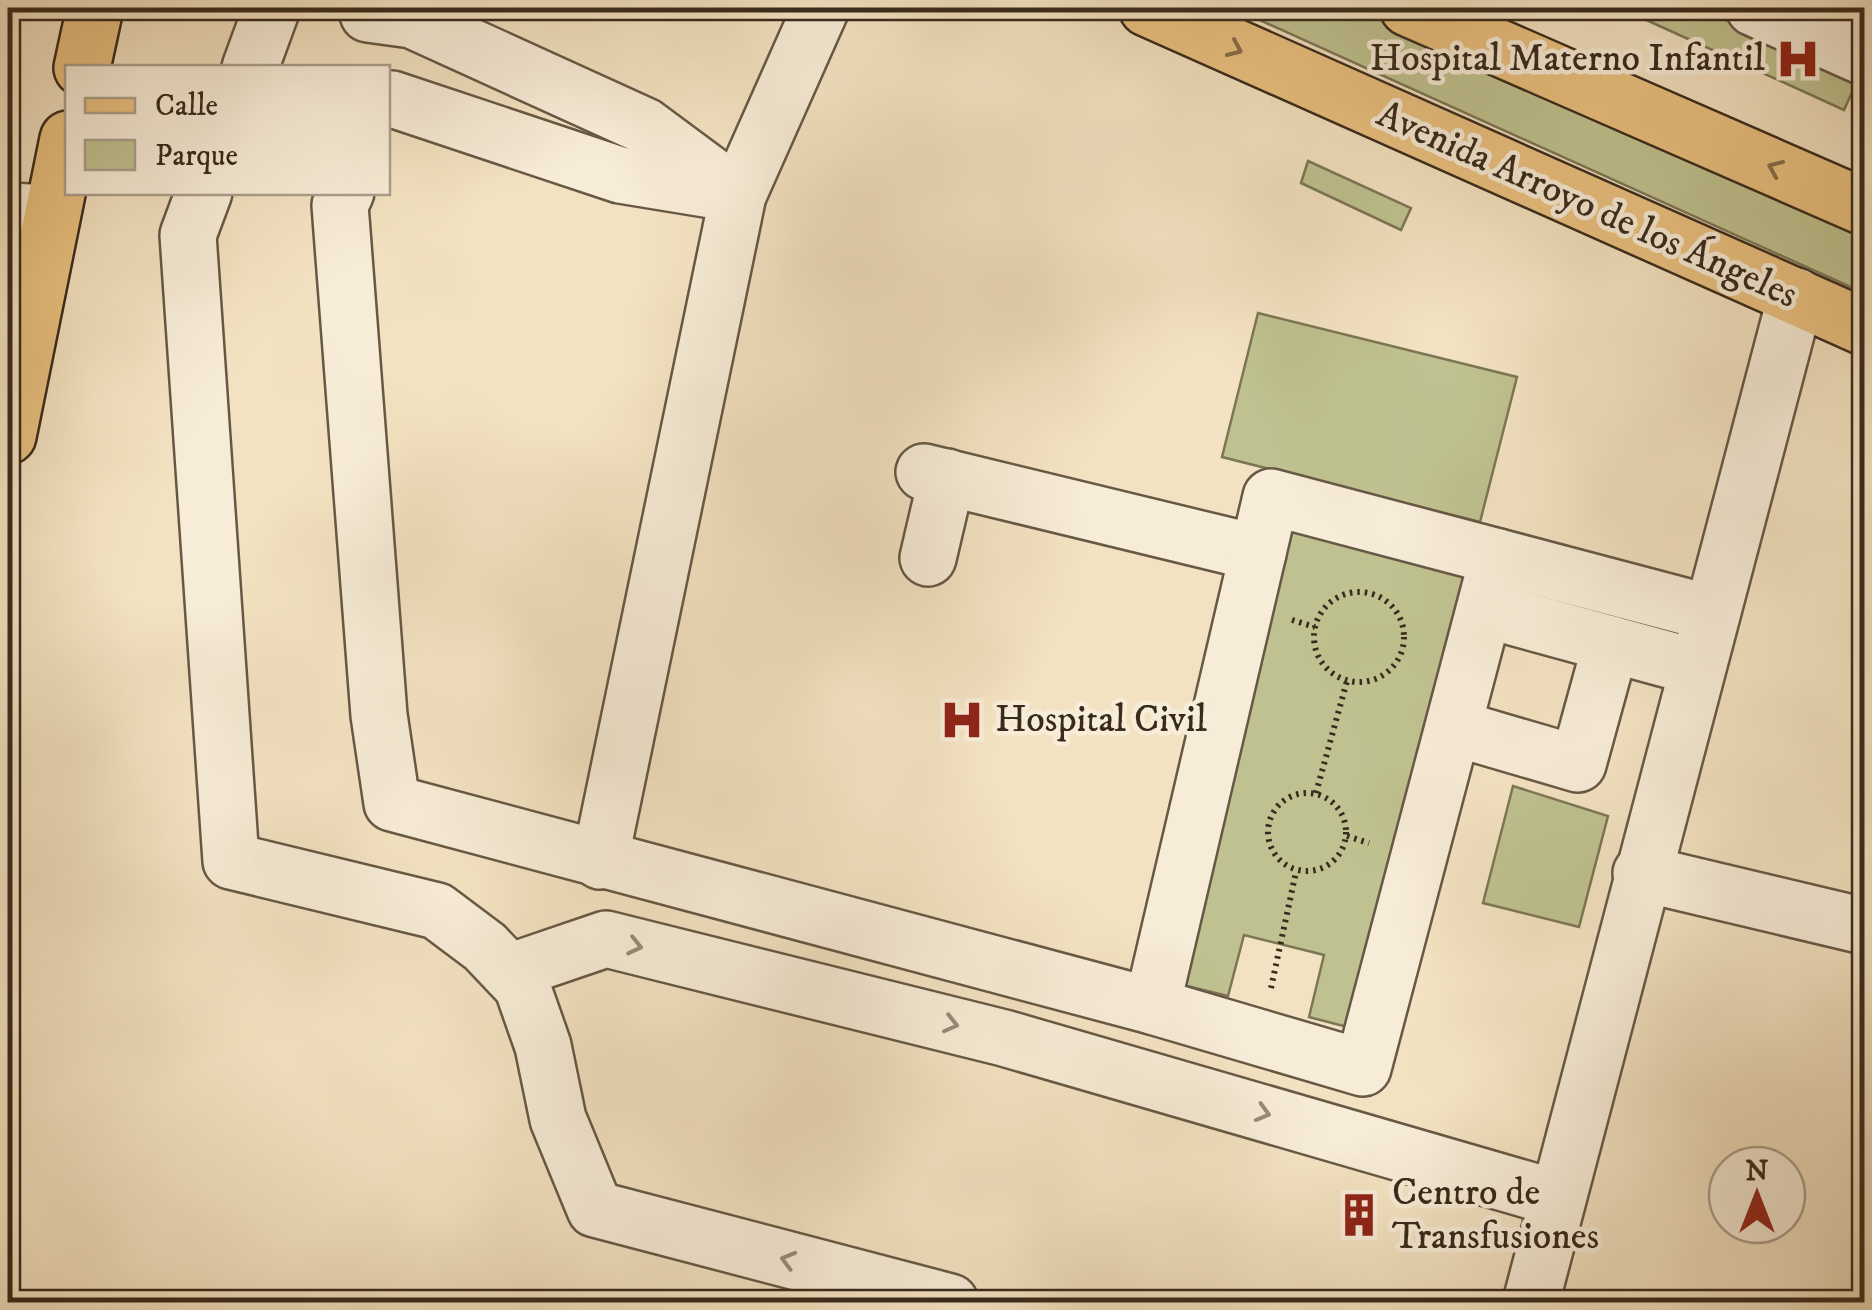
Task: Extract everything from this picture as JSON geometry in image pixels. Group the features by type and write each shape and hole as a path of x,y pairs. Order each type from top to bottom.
{"main road":[{"path":"83,65 94,8"},
{"name":"Avenida Arroyo de los Ángeles","path":"1147,8 1864,328"},
{"path":"1408,8 1864,207"},
{"path":"8,436 30,212 65,145"}],"lane":[{"path":"251,65 272,8"},
{"path":"600,861 738,195 821,8"},
{"path":"1754,8 1864,58"},
{"path":"390,17 644,126 738,195 620,175 390,104 390,17"},
{"path":"203,195 188,234 232,861 437,911 485,947 522,986 543,1046 558,1119 595,1209 950,1302"},
{"path":"345,195 340,205 364,530 379,715 392,803 1152,1006 1363,1068 1498,557"},
{"path":"1530,1302 1796,296"},
{"path":"928,558 935,475 1258,553"},
{"path":"1152,1006 1272,497 1710,613"},
{"path":"1487,610 1695,668"},
{"path":"1455,728 1578,764 1611,644"},
{"path":"1641,873 1864,926"},
{"path":"509,972 606,939 1004,1038 1556,1198"}],"path":[{"path":"1348,592 1382,597 1404,624 1400,658 1388,672 1371,680 1347,681 1320,659 1314,627 1321,611 1348,592"},
{"path":"1316,793 1347,681"},
{"path":"1299,793 1316,793 1333,802 1344,818 1347,836 1340,854 1326,867 1296,872 1279,861 1270,847 1270,815 1283,800 1299,793"},
{"path":"1260,1038 1296,872"}],"green space":[{"path":"1233,8 1357,8 1864,235 1864,293"},
{"path":"1620,8 1699,8 1858,79 1844,110"},
{"path":"1308,161 1411,208 1401,230 1301,183"},
{"path":"1258,313 1517,377 1480,522 1222,457"},
{"path":"1292,530 1469,574 1355,1029 1309,1017 1324,955 1244,935 1228,996 1179,984"},
{"path":"1513,786 1608,816 1579,927 1483,903"}],"place":[{"name":"Hospital Materno Infantil","path":"1798,59"},
{"name":"Hospital Civil","path":"962,720"},
{"name":"Centro de Transfusiones","path":"1359,1215"}]}
